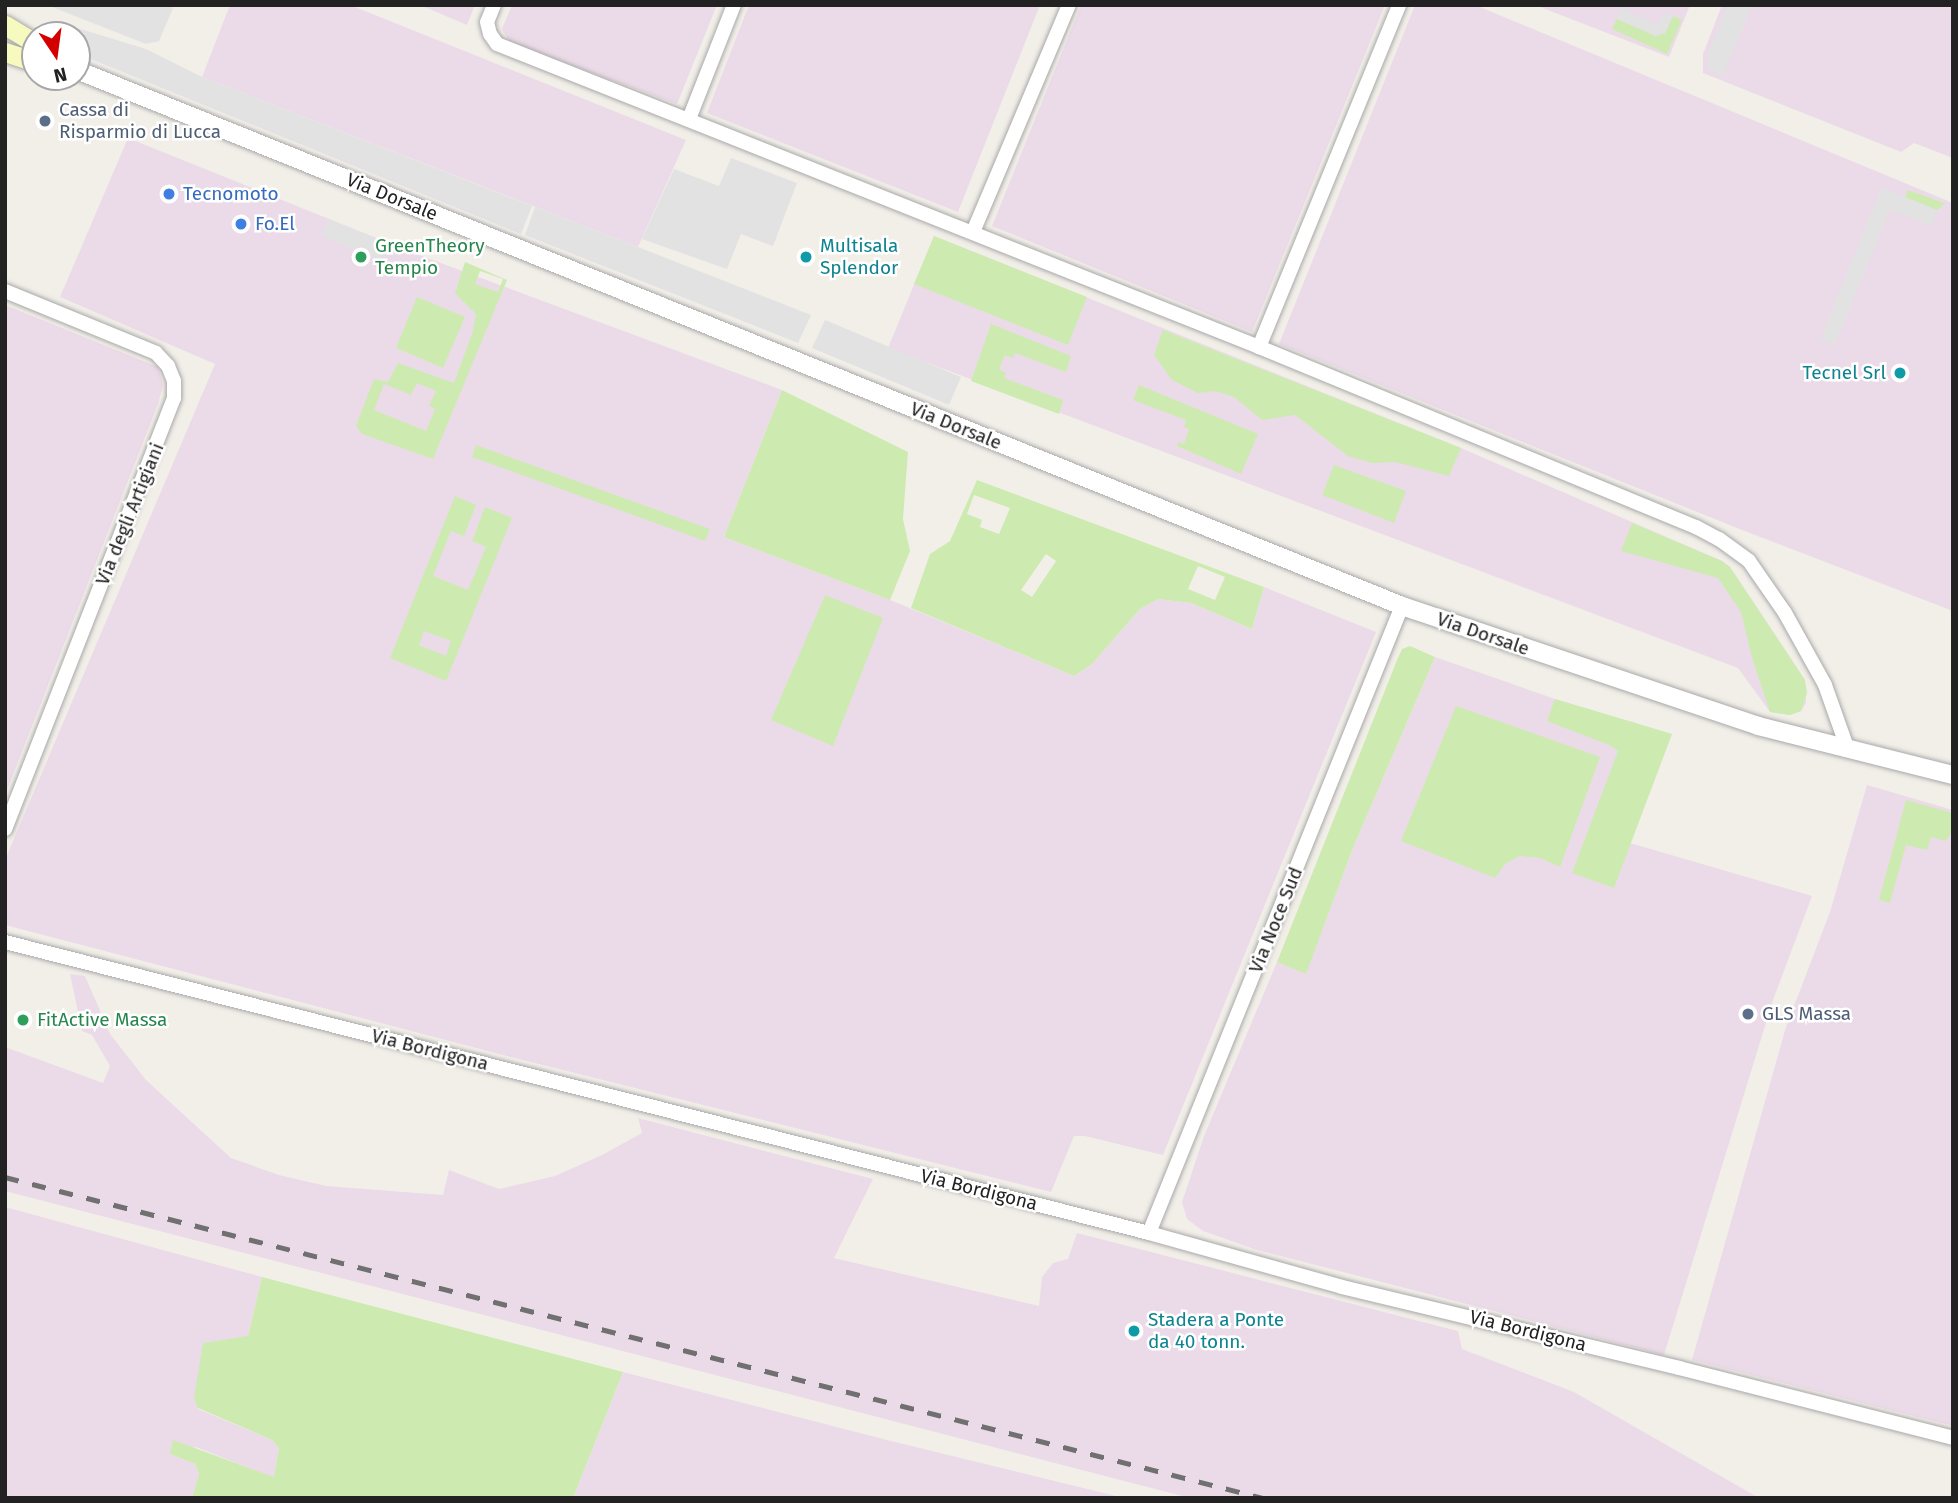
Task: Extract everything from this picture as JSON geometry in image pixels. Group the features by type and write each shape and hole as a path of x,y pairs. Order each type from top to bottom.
{"main road":[{"path":"5,25 21,35"}],"street":[{"path":"494,5 487,22 490,34 497,44 1259,347 1696,527 1734,549 1759,573 1825,685 1847,747"},
{"path":"689,120 734,5"},
{"path":"973,232 1069,5"},
{"path":"1259,347 1399,5"},
{"name":"Via Dorsale","path":"91,76 1402,606 1758,726 1953,775"},
{"name":"Via degli Artigiani","path":"5,291 156,354 171,373 174,398 5,829"},
{"name":"Via Noce Sud","path":"1149,1233 1402,606"},
{"name":"Via Bordigona","path":"5,942 1149,1233 1342,1287 1679,1368 1953,1438"}],"shaded area":[{"path":"47,5 166,5 173,8 159,41 146,44"},
{"path":"230,5 350,5 686,140 638,247 202,77"},
{"path":"420,5 475,5 467,25"},
{"path":"512,5 717,5 677,104 510,43 502,29"},
{"path":"749,5 1040,5 958,212 707,113"},
{"path":"1081,5 1385,5 1252,332 992,226"},
{"path":"1415,5 1475,5 1953,203 1953,611 1742,530 1279,344"},
{"path":"1535,5 1690,5 1669,57"},
{"path":"1722,5 1953,5 1953,158 1914,143 1901,152 1703,73 1703,54"},
{"path":"1728,5 1752,5 1723,76 1708,69 1707,56"},
{"path":"1621,8 1658,25 1664,13 1673,16 1665,33 1656,36 1617,19"},
{"path":"91,32 146,49 202,77 532,206 521,234 91,59"},
{"path":"128,138 411,252 782,390 724,537 890,600 1074,676 1092,664 1140,609 1158,599 1191,603 1252,629 1264,587 1376,632 1163,1155 1085,1136 1074,1136 1051,1192 515,1058 5,925 5,860 215,364 60,297"},
{"path":"731,158 797,183 773,246 741,234 727,269 642,239 674,169 719,186"},
{"path":"1881,188 1937,210 1932,226 1890,210 1835,345 1820,339"},
{"path":"535,207 811,315 798,343 525,235"},
{"path":"328,219 388,243 380,260 321,236"},
{"path":"934,236 1461,448 1722,561 1730,567 1805,680 1806,703 1801,711 1790,715 1770,712 1738,668 888,348"},
{"path":"5,305 158,367 163,385 158,404 5,795"},
{"path":"825,320 961,377 949,405 812,348"},
{"path":"1435,657 1555,699 1672,734 1630,843 1812,896 1773,1000 1664,1355 1254,1249 1203,1231 1187,1219 1182,1202 1204,1136 1277,962 1306,973 1353,848"},
{"path":"1867,785 1953,810 1953,1426 1692,1360 1786,1027 1830,912"},
{"path":"70,974 85,976 110,1034 146,1080 231,1158 279,1175 326,1186 443,1195 449,1170 499,1189 555,1176 602,1155 642,1133 638,1118 873,1179 834,1258 1039,1306 1042,1277 1053,1263 1068,1259 1077,1233 1458,1331 1462,1349 1574,1392 1759,1498 1190,1498 5,1191 5,1047 103,1083 110,1066 92,1035 82,1031"},
{"path":"5,1207 262,1277 248,1336 198,1409 272,1440 279,1448 274,1478 196,1447 170,1454 195,1464 199,1474 192,1498 5,1498"},
{"path":"623,1372 887,1440 1124,1498 573,1498"}],"green space":[{"path":"1673,16 1682,20 1667,54 1612,29 1617,19 1656,36 1665,33"},
{"path":"1908,190 1946,203 1937,210 1905,197"},
{"path":"934,236 1087,297 1068,345 914,284"},
{"path":"465,262 507,280 433,459 362,434 356,426 374,379 388,382 398,363 454,383 473,331 476,314 455,293","holes":["480,271 503,279 498,292 475,284","417,383 436,391 429,406 435,409 426,431 374,410 384,384 411,395"]},
{"path":"417,297 465,317 443,368 396,348"},
{"path":"991,324 1071,356 1066,372 1015,353 1013,358 1005,355 999,369 1006,373 1004,378 1063,400 1059,414 971,381"},
{"path":"1163,330 1461,448 1449,476 1395,462 1372,463 1348,456 1295,415 1262,420 1234,397 1215,391 1198,393 1172,380 1154,355"},
{"path":"1139,385 1258,434 1241,474 1177,446 1178,442 1184,444 1189,429 1184,427 1186,420 1133,400"},
{"path":"782,390 908,452 903,519 910,551 890,600 724,537"},
{"path":"476,445 710,529 705,541 472,457"},
{"path":"1334,465 1406,491 1394,523 1322,495"},
{"path":"977,480 1264,587 1252,629 1191,603 1158,599 1140,609 1092,664 1074,676 911,608 930,554 950,541","holes":["974,495 1010,508 999,534 980,527 982,520 967,514","1046,554 1056,561 1032,597 1021,590","1198,566 1225,577 1215,600 1188,589"]},
{"path":"455,496 476,505 464,536 451,531 433,576 468,590 486,547 472,541 485,507 512,518 446,681 390,658","holes":["424,631 451,641 446,656 419,645"]},
{"path":"1632,523 1722,561 1730,567 1805,680 1807,693 1801,711 1790,715 1770,712 1752,658 1741,612 1718,578 1621,551"},
{"path":"825,595 883,618 833,746 771,720"},
{"path":"1410,646 1435,657 1353,848 1306,974 1277,962 1397,660 1402,649"},
{"path":"1555,699 1672,734 1614,888 1572,873 1618,751 1547,721"},
{"path":"1456,706 1600,757 1560,867 1540,858 1520,856 1505,864 1495,878 1401,841"},
{"path":"1906,800 1953,813 1953,829 1946,841 1931,837 1927,850 1906,845 1890,903 1879,900"},
{"path":"262,1277 623,1372 573,1498 192,1498 199,1474 195,1464 170,1454 173,1440 274,1477 279,1448 272,1440 198,1408 194,1398 203,1343 248,1336"}],"railway":[{"path":"5,1177 1263,1498"}],"place":[{"name":"Cassa di Risparmio di Lucca","path":"45,121"},
{"name":"Tecnomoto","path":"169,194"},
{"name":"Fo.El","path":"241,224"},
{"name":"GreenTheory Tempio","path":"361,257"},
{"name":"Multisala Splendor","path":"806,257"},
{"name":"Tecnel Srl","path":"1900,373"},
{"name":"GLS Massa","path":"1748,1014"},
{"name":"FitActive Massa","path":"23,1020"},
{"name":"Stadera a Ponte da 40 tonn.","path":"1134,1331"}]}
